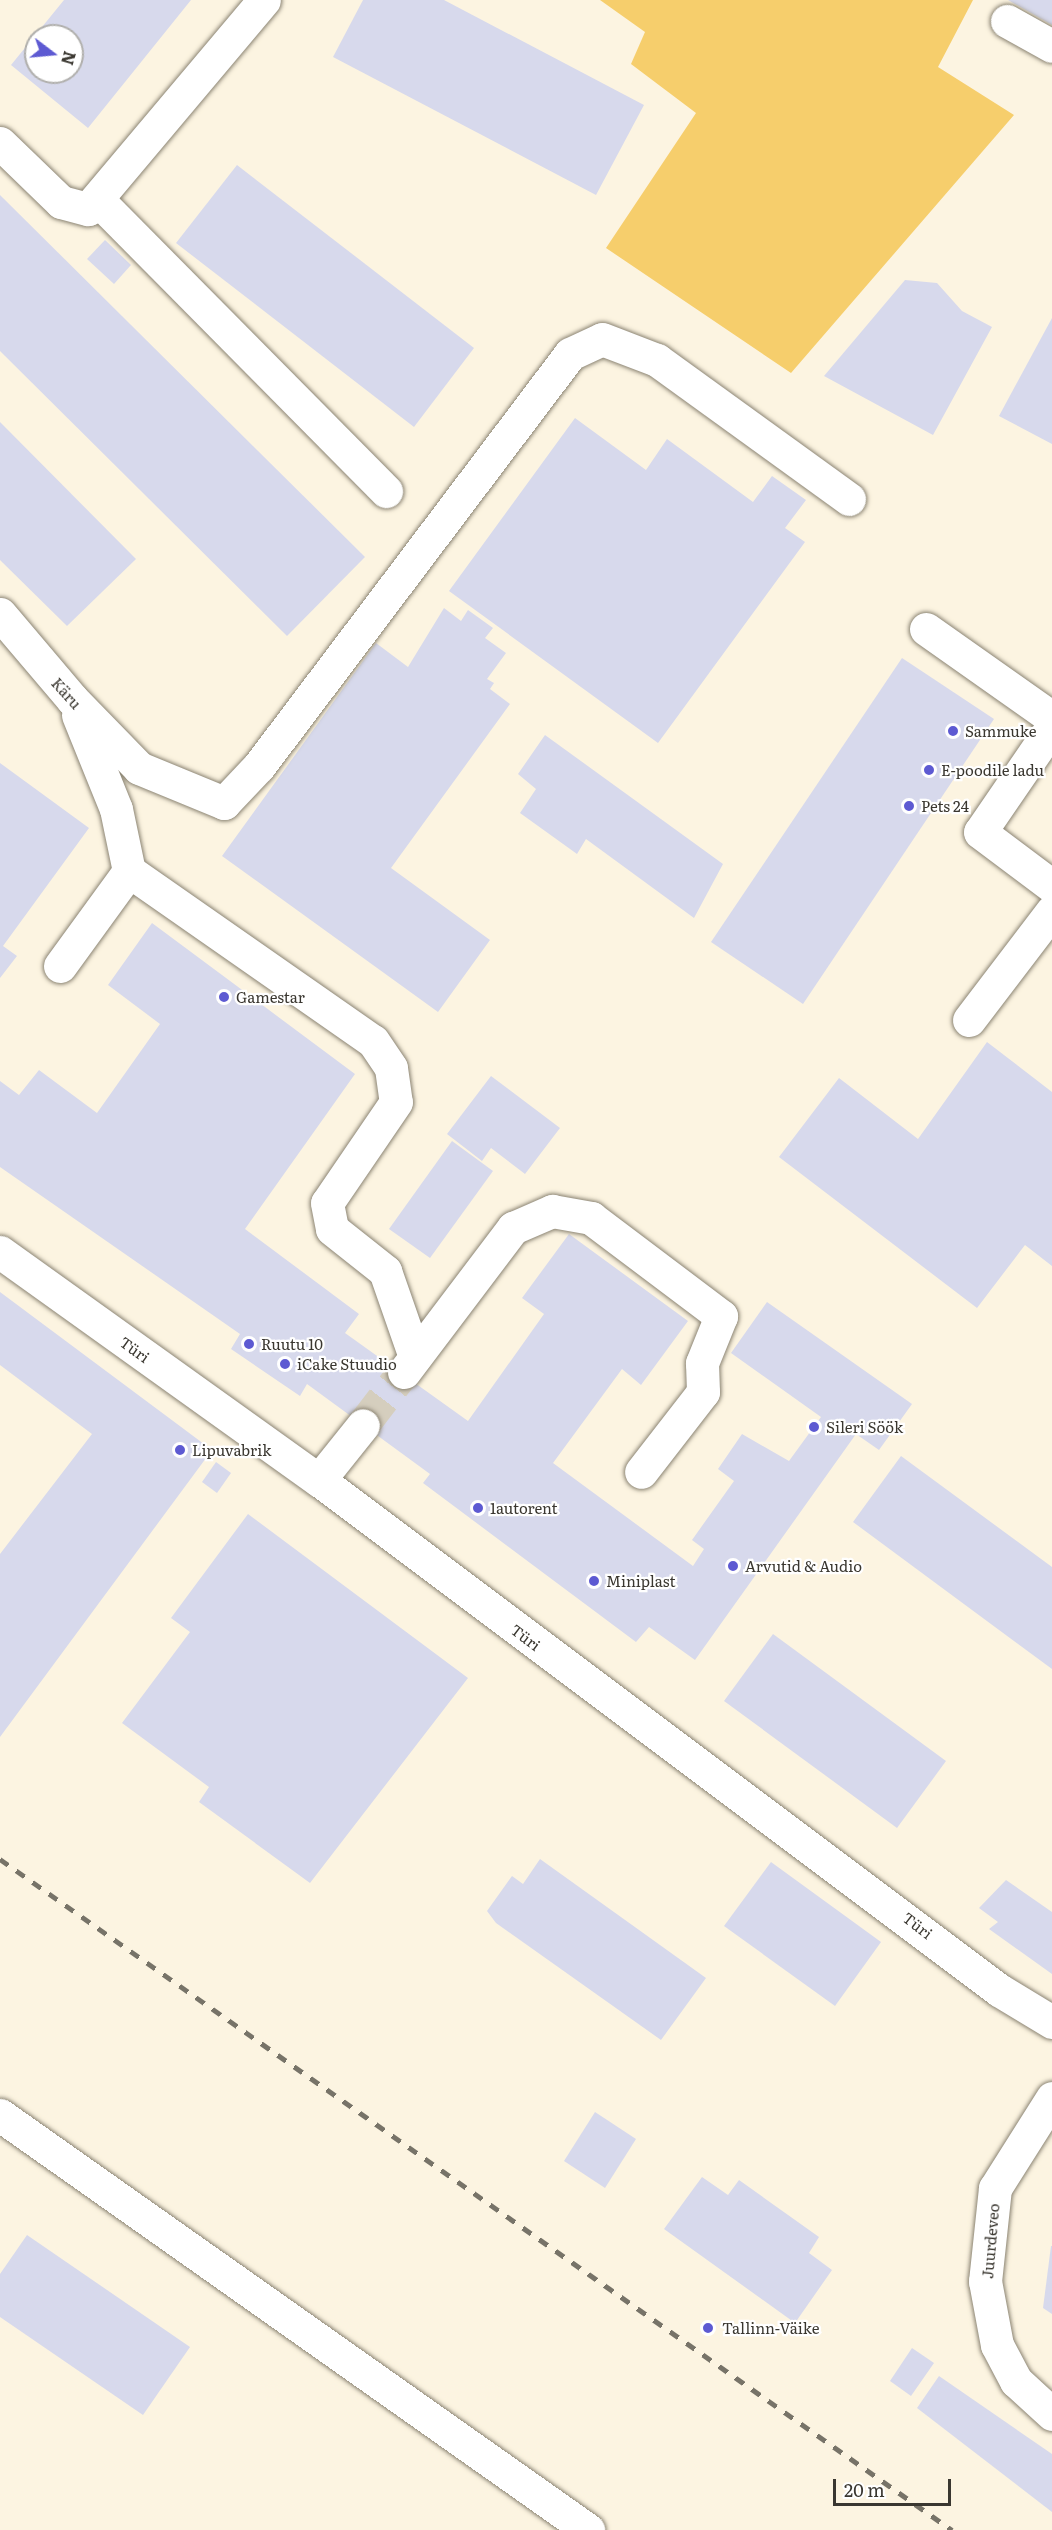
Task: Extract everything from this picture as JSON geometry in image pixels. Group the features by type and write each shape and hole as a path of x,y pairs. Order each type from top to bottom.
{"street":[{"path":"0,143 61,202 88,209 264,0"},
{"path":"1007,21 1052,46"},
{"path":"97,199 386,491"},
{"name":"Käru","path":"0,614 72,699 139,768 224,803 260,766 570,354 603,339 657,360 849,499"},
{"path":"926,629 1052,718"},
{"path":"72,699 117,809 129,871 373,1041 391,1068 396,1102 327,1203 332,1229 385,1271 409,1366 513,1228 552,1211 591,1218 721,1316 702,1363 703,1392 641,1472"},
{"path":"1052,727 980,832 1052,886"},
{"path":"60,966 129,871"},
{"path":"969,1020 1052,911"},
{"name":"Türi","path":"0,1252 319,1480 999,1990 1052,2022"},
{"path":"319,1480 363,1425"},
{"name":"Juurdeveo","path":"1052,2098 995,2188 985,2281 997,2345 1016,2381 1052,2414"},
{"path":"0,2115 588,2530"}],"shaded area":[{"path":"600,0 973,0 938,67 1014,115 791,373 606,248 696,113 631,64 645,32"}],"building":[{"path":"64,0 191,0 88,128 34,84 84,84 84,24 44,24"},
{"path":"363,0 444,0 644,105 596,195 333,57"},
{"path":"1008,0 1052,0 1052,25"},
{"path":"24,49 24,76 11,65"},
{"path":"237,165 474,348 414,427 176,243"},
{"path":"0,195 365,557 287,636 0,351"},
{"path":"105,240 131,265 114,284 87,259"},
{"path":"905,280 937,283 962,311 992,327 933,435 824,376"},
{"path":"1052,318 1052,444 999,416"},
{"path":"575,418 646,470 667,439 753,502 772,476 806,500 785,528 805,542 658,743 449,591"},
{"path":"0,422 136,559 67,626 0,560"},
{"path":"444,608 461,621 468,610 493,628 485,638 506,653 487,679 494,683 490,689 510,704 391,868 490,940 438,1012 222,856 376,643 408,667"},
{"path":"902,658 994,719 803,1004 711,942"},
{"path":"545,735 723,864 694,918 586,839 577,854 520,813 536,789 518,774"},
{"path":"0,763 89,828 3,946 17,956 0,978"},
{"path":"152,923 355,1074 245,1229 359,1314 345,1333 468,1421 544,1314 522,1298 569,1234 688,1321 641,1385 622,1369 553,1463 693,1566 704,1549 692,1540 734,1481 718,1469 742,1434 789,1461 821,1417 731,1353 767,1302 912,1404 879,1450 856,1434 695,1660 649,1627 636,1642 423,1483 430,1474 307,1384 300,1396 231,1349 240,1334 0,1167 0,1081 19,1095 39,1070 97,1113 160,1024 108,985"},
{"path":"987,1042 1052,1092 1052,1266 1025,1245 977,1308 779,1157 839,1078 918,1139"},
{"path":"491,1076 560,1128 525,1174 491,1148 482,1161 447,1134"},
{"path":"452,1141 493,1171 430,1258 389,1229"},
{"path":"0,1292 212,1450 0,1737 0,1554 92,1434 0,1365"},
{"path":"901,1456 1052,1567 1052,1669 853,1522"},
{"path":"216,1462 231,1473 217,1493 202,1482"},
{"path":"248,1514 468,1678 310,1883 199,1802 209,1787 122,1723 190,1632 171,1618"},
{"path":"773,1634 946,1761 897,1828 724,1701"},
{"path":"540,1859 706,1978 661,2040 496,1923 487,1911 512,1876 523,1884"},
{"path":"771,1862 881,1942 835,2006 724,1926"},
{"path":"1006,1880 1052,1912 1052,1974 989,1929 998,1922 979,1908"},
{"path":"595,2112 636,2139 605,2188 564,2161"},
{"path":"702,2177 728,2195 739,2180 819,2237 809,2253 832,2270 795,2323 664,2229"},
{"path":"27,2235 190,2347 143,2415 0,2317 0,2274"},
{"path":"1052,2246 1052,2314 1043,2308"},
{"path":"912,2348 934,2363 911,2396 890,2381"},
{"path":"939,2376 1052,2454 1052,2512 917,2408"}],"tunnel":[{"path":"363,1425 402,1374"}],"railway":[{"path":"0,1859 952,2530"}],"place":[{"name":"Sammuke","path":"953,731"},
{"name":"E-poodile ladu","path":"929,770"},
{"name":"Pets 24","path":"909,806"},
{"name":"Gamestar","path":"224,997"},
{"name":"Ruutu 10","path":"249,1344"},
{"name":"iCake Stuudio","path":"285,1364"},
{"name":"Sileri Söök","path":"814,1427"},
{"name":"Lipuvabrik","path":"180,1450"},
{"name":"1autorent","path":"478,1508"},
{"name":"Arvutid & Audio","path":"733,1566"},
{"name":"Miniplast","path":"594,1581"},
{"name":"Tallinn-Väike","path":"708,2328"}]}
